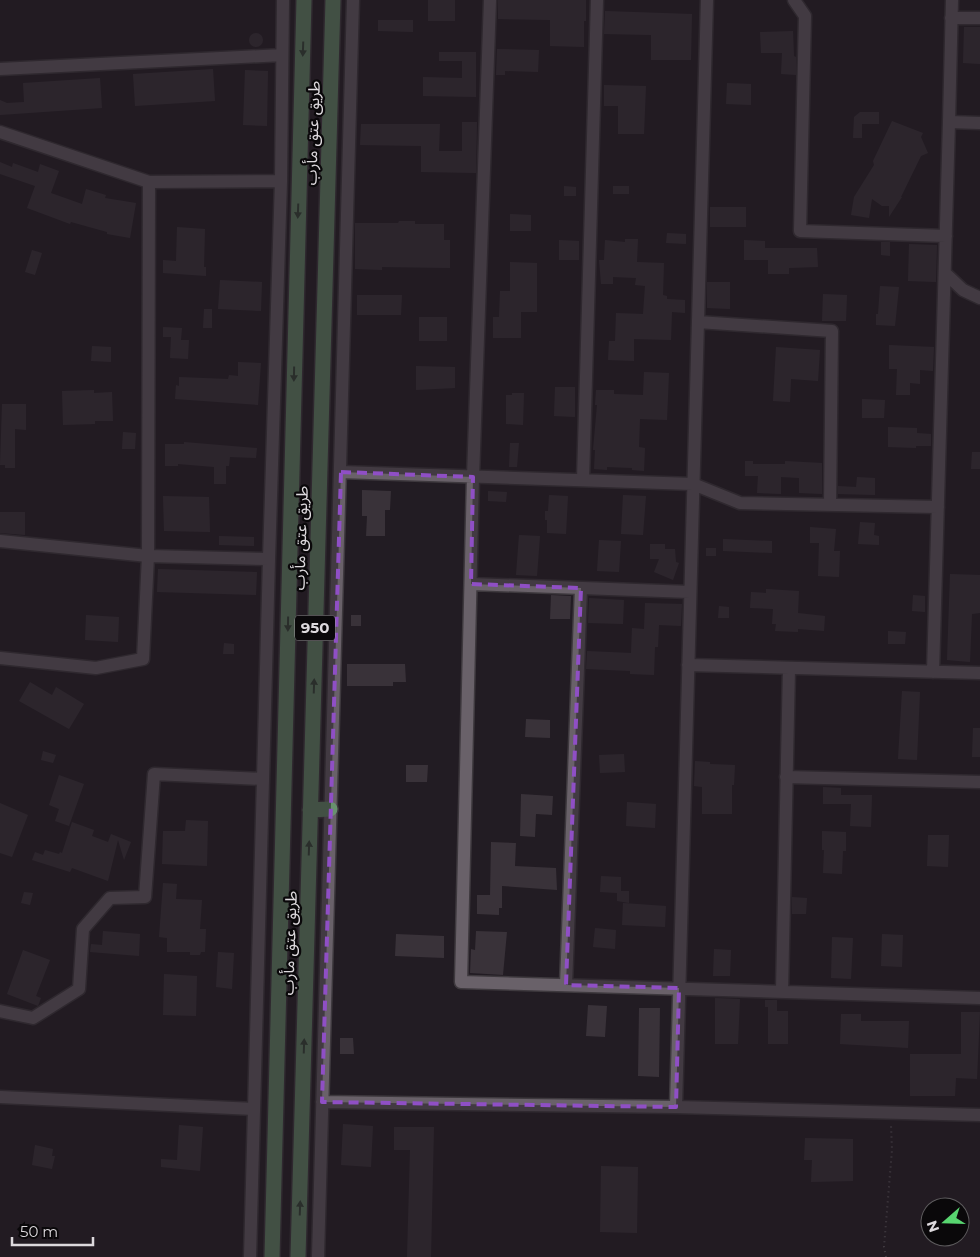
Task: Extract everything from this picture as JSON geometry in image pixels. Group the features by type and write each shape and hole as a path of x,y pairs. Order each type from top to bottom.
{"main road":[{"name":"طريق عتق مأرب","path":"272,1257 304,0"},
{"name":"طريق عتق مأرب","path":"298,1257 333,0"},
{"path":"310,810 330,809"},
{"path":"283,879 308,878"}],"street":[{"path":"250,1257 281,181 283,0"},
{"path":"318,1257 353,0"},
{"path":"490,0 473,477 461,982 980,998"},
{"path":"583,480 597,0"},
{"path":"676,1107 707,0"},
{"path":"794,0 805,16 800,231 946,236"},
{"path":"932,672 952,0"},
{"path":"951,18 980,18"},
{"path":"0,69 282,55"},
{"path":"949,122 980,123"},
{"path":"0,132 149,182 281,181"},
{"path":"0,658 96,668 143,659 148,556 149,182"},
{"path":"945,273 963,290 980,298"},
{"path":"698,322 832,331 830,505"},
{"path":"341,472 693,484 740,503 938,507"},
{"path":"0,541 148,556 269,560"},
{"path":"471,584 690,592"},
{"path":"566,985 581,588"},
{"path":"688,665 980,673"},
{"path":"782,991 789,668"},
{"path":"0,1011 33,1018 79,989 83,929 110,898 146,897 154,774 263,779"},
{"path":"786,777 980,782"},
{"path":"0,1097 254,1109"},
{"path":"322,1102 676,1107 980,1115"}],"path":[{"path":"886,1257 884,1247 892,1150 891,1113"}],"highlighted area":[{"path":"341,472 473,477 471,584 581,588 566,985 679,988 676,1107 322,1102"}],"building":[{"path":"428,0 455,0 455,21 428,21"},
{"path":"498,0 586,0 584,47 550,46 550,20 498,19"},
{"path":"605,11 692,14 691,60 651,60 651,35 604,34"},
{"path":"378,20 413,20 413,32 378,31"},
{"path":"964,27 980,27 980,64 963,63"},
{"path":"793,31 796,75 781,74 782,53 761,53 760,32"},
{"path":"256,33 261,35 263,40 261,45 256,47 251,45 249,40 251,35"},
{"path":"497,49 539,50 538,72 505,71 505,75 496,75"},
{"path":"439,52 476,52 476,97 423,96 423,77 462,78 462,61 439,61"},
{"path":"213,69 215,101 135,106 133,74"},
{"path":"245,70 268,71 267,126 243,125"},
{"path":"100,78 102,108 0,115 0,100 7,103 24,102 23,83"},
{"path":"727,83 751,84 751,105 726,104"},
{"path":"604,85 646,86 644,134 618,134 618,106 604,106"},
{"path":"860,112 879,112 879,124 862,124 862,138 853,138 854,117"},
{"path":"892,121 923,133 921,137 928,153 921,156 902,197 889,217 889,206 882,206 872,199 869,218 851,215 854,197 874,165 873,161"},
{"path":"462,122 477,122 476,173 421,172 421,146 360,145 361,124 440,124 439,151 462,151"},
{"path":"0,162 12,167 13,163 38,172 40,164 59,171 51,193 82,204 86,189 106,195 105,198 136,203 130,238 107,234 107,232 71,222 70,224 27,208 35,186 0,174"},
{"path":"564,186 576,187 576,196 564,196"},
{"path":"613,186 629,186 629,194 613,194"},
{"path":"710,207 746,207 746,227 710,227"},
{"path":"510,214 531,215 531,231 510,231"},
{"path":"399,221 415,221 415,224 444,224 444,240 450,240 450,268 382,267 382,270 355,269 355,223 398,223"},
{"path":"177,227 205,229 204,267 206,267 206,276 163,273 163,260 176,261"},
{"path":"667,233 686,234 686,244 666,243"},
{"path":"625,239 638,239 637,262 664,263 663,295 667,296 667,299 685,300 685,313 672,312 671,340 634,339 634,361 608,360 609,341 615,341 616,313 643,314 645,286 635,285 636,278 613,277 613,284 601,284 599,260 604,260 605,240 625,242"},
{"path":"559,240 579,241 579,260 559,260"},
{"path":"744,240 765,241 765,248 817,248 818,267 789,268 789,274 768,274 768,260 744,260"},
{"path":"881,242 890,242 890,256 881,255"},
{"path":"909,244 937,245 936,282 908,281"},
{"path":"32,250 42,253 35,275 25,272"},
{"path":"510,262 537,263 537,312 521,312 521,338 493,338 493,317 499,317 500,291 510,291"},
{"path":"220,280 262,282 261,311 218,309"},
{"path":"707,282 730,282 730,309 707,308"},
{"path":"880,286 899,287 895,326 876,325"},
{"path":"823,294 847,295 846,321 822,321"},
{"path":"357,295 402,295 401,315 357,315"},
{"path":"204,309 212,309 212,328 203,328"},
{"path":"419,317 447,317 447,341 419,341"},
{"path":"163,327 182,328 181,340 189,340 188,359 170,358 171,337 163,337"},
{"path":"889,345 934,347 933,371 920,370 920,384 910,383 910,395 896,395 897,369 889,369"},
{"path":"92,346 111,347 111,362 91,361"},
{"path":"776,347 820,350 818,381 791,379 790,402 773,401"},
{"path":"238,362 261,363 258,405 175,399 176,385 179,386 179,377 228,379 229,375 238,376"},
{"path":"416,366 455,367 455,388 416,390"},
{"path":"644,372 669,373 667,420 640,419 639,447 645,448 644,471 632,470 632,468 607,467 607,470 594,469 596,390 614,390 614,394 643,395"},
{"path":"555,387 575,387 575,417 554,416"},
{"path":"94,390 94,393 112,392 113,421 95,421 95,424 63,425 62,391"},
{"path":"512,393 524,393 523,425 506,424 506,395 512,395"},
{"path":"862,399 885,400 884,418 862,418"},
{"path":"2,404 26,404 26,430 15,429 15,468 5,468 5,465 0,465"},
{"path":"888,427 917,428 917,433 931,434 931,446 916,446 916,448 888,447"},
{"path":"123,432 136,433 135,449 122,449"},
{"path":"184,442 257,448 256,458 230,457 229,466 226,466 226,484 214,484 214,467 178,464 178,466 165,466 165,444 184,444"},
{"path":"510,443 519,443 517,467 509,467"},
{"path":"972,452 980,452 980,469 971,469"},
{"path":"745,461 753,461 753,464 785,464 785,461 822,463 822,494 799,493 799,478 781,477 781,494 757,493 758,476 745,476"},
{"path":"857,477 875,478 875,495 838,494 838,486 856,487"},
{"path":"362,490 391,491 390,510 385,510 385,536 366,536 367,516 362,516"},
{"path":"488,491 507,492 506,502 488,501"},
{"path":"549,495 568,496 566,534 547,533 545,511 548,511"},
{"path":"623,495 646,496 643,535 621,534"},
{"path":"163,496 209,497 210,532 164,531"},
{"path":"0,512 25,512 25,535 0,533"},
{"path":"860,522 875,523 874,535 879,536 879,545 858,544"},
{"path":"810,527 836,529 834,551 840,551 839,577 818,576 819,543 810,543"},
{"path":"519,535 540,536 537,576 516,575"},
{"path":"219,536 254,537 254,546 219,545"},
{"path":"723,539 772,541 772,553 723,551"},
{"path":"599,540 621,541 619,572 597,571"},
{"path":"650,544 665,544 665,549 675,549 676,562 679,563 673,580 654,572 659,559 650,559"},
{"path":"706,548 716,548 716,556 706,556"},
{"path":"158,569 257,572 256,595 157,592"},
{"path":"950,574 980,575 980,613 972,614 970,662 947,660"},
{"path":"766,589 799,591 798,613 825,616 824,631 798,629 798,632 775,631 776,624 772,624 773,609 750,608 751,592 766,593"},
{"path":"551,595 571,596 570,619 550,619"},
{"path":"913,595 925,596 925,612 912,611"},
{"path":"589,598 624,600 623,624 588,623"},
{"path":"645,603 682,604 681,626 659,625 658,647 655,647 654,675 630,674 630,671 586,669 587,651 631,653 632,628 644,629"},
{"path":"719,606 729,607 729,618 718,618"},
{"path":"86,615 119,617 118,642 85,640"},
{"path":"351,615 361,615 361,626 351,626"},
{"path":"888,631 906,632 905,644 888,644"},
{"path":"224,643 234,644 234,654 223,654"},
{"path":"347,664 405,664 406,682 393,682 393,686 347,686"},
{"path":"30,682 52,695 56,687 84,704 69,729 19,701"},
{"path":"902,691 920,692 917,760 898,759"},
{"path":"526,719 550,720 550,738 525,737"},
{"path":"973,728 980,728 980,757 972,757"},
{"path":"43,751 56,755 53,763 41,760"},
{"path":"624,754 625,772 600,773 599,755"},
{"path":"695,761 735,765 734,785 732,785 732,814 702,814 702,787 694,786"},
{"path":"406,765 428,765 427,782 406,782"},
{"path":"59,775 84,784 69,826 55,821 59,809 49,805"},
{"path":"823,787 841,788 841,795 872,795 871,827 850,826 851,804 823,804"},
{"path":"521,794 553,796 552,815 536,814 535,837 520,836"},
{"path":"627,802 656,804 655,828 626,826"},
{"path":"0,803 28,815 12,857 0,853"},
{"path":"186,820 208,821 207,866 162,864 163,831 185,831"},
{"path":"72,822 94,830 92,836 108,842 111,834 131,842 124,860 118,840 108,881 72,868 70,872 32,860 35,852 43,855 45,850 59,854 60,852 62,853"},
{"path":"822,831 846,832 846,851 843,851 842,874 823,873 824,850 822,850"},
{"path":"928,835 949,835 948,867 927,866"},
{"path":"491,842 516,843 515,866 556,868 557,890 502,886 502,908 499,908 499,915 477,914 477,895 490,895"},
{"path":"601,876 621,877 621,891 629,891 629,903 617,901 617,893 600,892"},
{"path":"163,883 177,884 176,899 202,900 200,929 206,929 205,952 201,952 200,955 190,955 190,952 167,952 167,938 159,937"},
{"path":"24,892 33,893 30,905 21,903"},
{"path":"792,897 807,898 806,914 792,914"},
{"path":"623,903 666,906 665,927 622,925"},
{"path":"595,928 616,930 615,949 593,947"},
{"path":"103,931 140,934 139,956 90,952 91,944 102,945"},
{"path":"476,931 507,932 503,975 470,973 471,949 475,950"},
{"path":"396,934 444,936 444,958 395,956"},
{"path":"882,934 903,935 902,967 881,966"},
{"path":"832,937 853,938 851,979 831,978"},
{"path":"714,949 731,950 730,976 713,976"},
{"path":"23,950 50,960 36,996 41,998 38,1006 7,994"},
{"path":"218,952 234,953 232,989 216,987"},
{"path":"164,974 197,976 196,1016 163,1015"},
{"path":"715,998 740,999 738,1044 715,1044"},
{"path":"765,1000 777,1000 777,1011 788,1011 788,1044 768,1044 768,1007 765,1007"},
{"path":"588,1005 607,1006 605,1037 586,1036"},
{"path":"639,1008 660,1008 659,1077 638,1076"},
{"path":"961,1012 980,1012 977,1079 956,1078 955,1096 910,1096 910,1054 961,1054"},
{"path":"841,1014 861,1014 861,1021 909,1021 908,1048 840,1044"},
{"path":"340,1038 353,1038 354,1054 340,1054"},
{"path":"343,1124 373,1126 371,1167 341,1165"},
{"path":"179,1125 203,1127 200,1171 161,1167 161,1159 177,1160"},
{"path":"394,1127 434,1127 431,1257 407,1257 410,1150 394,1150"},
{"path":"805,1138 853,1139 853,1181 811,1182 812,1160 804,1160"},
{"path":"35,1145 53,1149 52,1156 55,1156 52,1169 32,1165"},
{"path":"601,1166 638,1167 637,1233 600,1232"}]}
